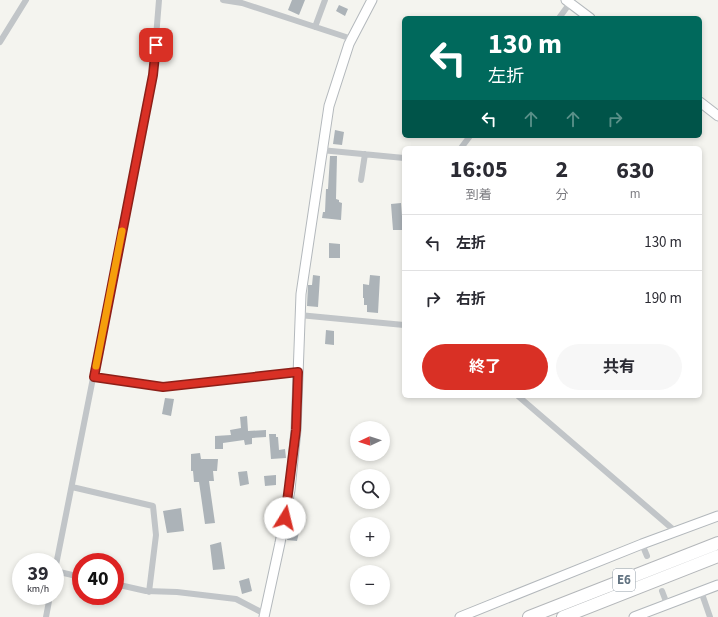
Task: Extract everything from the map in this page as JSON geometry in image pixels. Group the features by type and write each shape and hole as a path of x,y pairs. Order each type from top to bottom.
{"highway":[{"name":"E6","path":"529,617 718,543"},
{"name":"E6","path":"563,617 718,556"}],"street":[{"path":"0,42 26,0"},
{"path":"59,553 153,75 160,0"},
{"path":"223,0 242,3 352,39"},
{"path":"315,27 325,0"},
{"path":"124,586 149,592 177,592 236,599 264,615 290,490 296,430 300,315 328,106 352,39 372,0"},
{"path":"560,16 568,1 587,16"},
{"path":"702,104 718,116"},
{"path":"321,150 402,158"},
{"path":"362,180 365,154"},
{"path":"300,315 402,325"},
{"path":"94,377 163,387 298,372"},
{"path":"520,398 675,531"},
{"path":"72,488 153,506 156,535 149,592"},
{"path":"460,617 675,531 718,516"},
{"path":"642,544 647,556"},
{"path":"634,617 718,585"},
{"path":"662,591 667,604"},
{"path":"701,591 710,617"},
{"path":"46,617 48,605"}],"building":[{"path":"292,0 305,0 299,15 288,10"},
{"path":"339,5 348,9 345,16 336,11"},
{"path":"335,130 344,132 342,145 333,144"},
{"path":"330,156 337,156 336,199 342,203 341,220 322,218 323,212 325,212 326,189 328,189"},
{"path":"401,203 402,230 393,230 391,204"},
{"path":"329,243 340,244 340,258 329,258"},
{"path":"313,275 320,276 318,307 307,306 308,285 312,285"},
{"path":"370,275 380,276 378,313 367,312 367,305 364,305 363,284 369,285"},
{"path":"326,330 334,331 334,345 325,344"},
{"path":"165,398 174,399 171,416 162,414"},
{"path":"247,416 248,431 266,430 266,437 252,438 252,444 245,445 244,440 223,443 223,449 215,449 215,436 231,435 230,430 241,428 240,417"},
{"path":"269,434 276,434 276,437 278,437 279,450 285,449 286,458 271,459"},
{"path":"200,453 201,459 218,459 217,471 213,471 214,481 209,481 215,523 205,524 199,482 194,482 193,471 191,471 191,454"},
{"path":"247,471 249,484 240,486 238,472"},
{"path":"276,475 276,485 265,486 264,476"},
{"path":"181,508 184,531 167,533 163,511"},
{"path":"289,527 300,528 297,541 287,540"},
{"path":"221,542 225,569 213,570 210,545"},
{"path":"249,578 252,591 242,594 239,581"}],"slow traffic":[{"path":"96,366 122,231"}],"route":[{"path":"156,45 153,75 94,377 163,387 298,372 296,430 290,490 285,518"}]}
